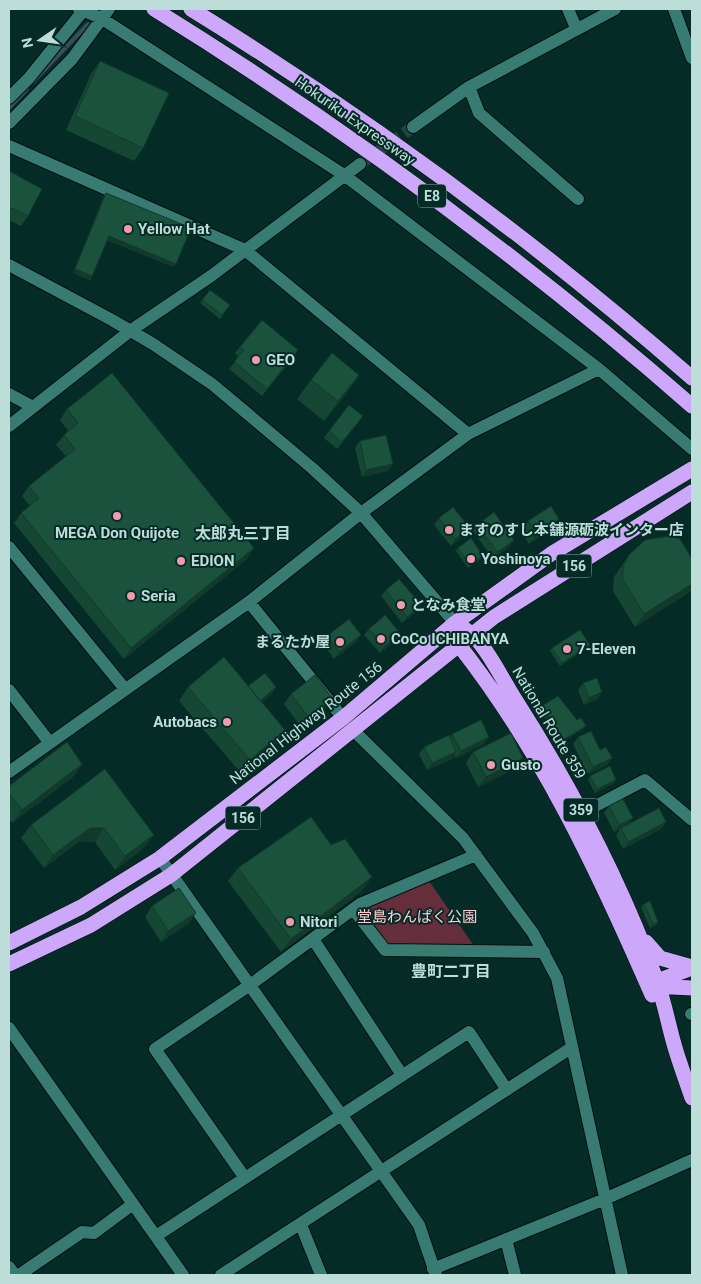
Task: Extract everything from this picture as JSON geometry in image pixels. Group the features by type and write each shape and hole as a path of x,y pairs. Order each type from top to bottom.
{"highway":[{"name":"Hokuriku Expressway","path":"154,9 279,90 425,190 572,304 692,406"},
{"name":"Hokuriku Expressway","path":"191,9 291,73 440,177 586,288 692,378"},
{"name":"National Highway Route 156","path":"9,943 81,907 160,858 343,718 455,623 551,554 692,469"},
{"name":"156","path":"9,964 90,925 171,875 472,633 494,617 692,492"},
{"name":"National Route 359","path":"455,623 472,633 541,739 582,813 636,929 668,1020 674,1045"},
{"name":"National Route 359","path":"455,623 458,644 519,730 569,820 655,984 692,1098"},
{"path":"636,929 650,949 660,958 692,968"},
{"path":"655,984 692,968"},
{"path":"655,984 687,989"},
{"path":"668,1020 674,999 687,989"}],"street":[{"path":"568,9 576,28"},
{"path":"412,127 468,87 615,9"},
{"path":"674,9 692,58"},
{"path":"9,98 29,78 81,10 105,13 344,175 599,369 692,449"},
{"path":"9,124 72,59 105,13"},
{"path":"468,87 478,113 578,199"},
{"path":"9,146 245,250 468,434"},
{"path":"9,426 130,331 245,250 360,164"},
{"path":"9,266 130,331 212,384 312,468 361,513 455,623"},
{"path":"9,772 249,602 361,513 468,434 599,369"},
{"path":"9,394 33,407"},
{"path":"9,547 125,690"},
{"path":"249,602 343,718"},
{"path":"9,690 50,743"},
{"path":"353,730 463,838 534,933 557,978 622,1275"},
{"path":"582,813 645,780 692,820"},
{"path":"245,1178 155,1049 250,985 360,904 476,854"},
{"path":"160,858 419,1225 434,1272 506,1239 605,1199 692,1160"},
{"path":"353,909 385,950 544,952"},
{"path":"313,939 402,1075"},
{"path":"9,1028 183,1275"},
{"path":"156,1236 469,1032 507,1090"},
{"path":"221,1275 301,1226 572,1048"},
{"path":"20,1275 82,1232 94,1233 133,1204"},
{"path":"301,1226 320,1275"},
{"path":"506,1239 515,1275"},
{"path":"9,1267 15,1275"}],"green space":[{"name":"堂島わんぱく公園","path":"429,881 474,946 387,948 358,909"}],"building":[{"path":"100,61 169,93 143,148 75,116"},
{"path":"9,171 42,189 28,216 9,207"},
{"path":"106,193 191,228 176,264 109,236 92,276 75,269"},
{"path":"210,290 230,305 222,315 202,300"},
{"path":"262,320 298,350 267,389 234,362 244,350 240,347"},
{"path":"332,353 359,375 338,401 311,380"},
{"name":"MEGA Don Quijote","path":"112,373 254,548 131,648 21,513 39,498 29,486 75,449 64,435 78,423 67,409"},
{"path":"349,405 363,416 342,442 329,431"},
{"path":"386,435 393,464 366,470 360,441"},
{"path":"551,506 559,519 537,534 528,521"},
{"path":"453,507 470,528 455,539 439,518"},
{"path":"494,512 514,540 498,552 477,525"},
{"path":"670,536 680,539 692,559 692,584 644,614 622,578 624,564 629,555 645,540"},
{"path":"471,538 483,556 470,565 458,548"},
{"path":"399,579 421,605 407,617 386,590"},
{"path":"385,615 400,633 385,646 369,629"},
{"path":"349,619 361,635 339,652 327,636"},
{"path":"580,630 590,645 562,663 552,648"},
{"name":"Autobacs","path":"224,657 285,730 250,760 188,687"},
{"path":"265,673 276,687 260,701 248,686"},
{"path":"315,675 333,699 309,718 291,694"},
{"path":"597,678 602,692 589,698 583,683"},
{"path":"558,696 577,720 581,718 586,726 563,740 542,706"},
{"path":"481,720 489,737 461,751 452,734"},
{"path":"591,731 600,750 606,747 612,758 593,767 578,737"},
{"path":"511,733 523,758 486,777 473,752"},
{"path":"449,735 456,752 432,763 424,747"},
{"path":"67,742 82,764 22,810 9,793 9,786"},
{"path":"610,766 616,780 597,789 590,776"},
{"path":"105,769 154,835 125,856 104,828 90,828 53,855 31,825"},
{"path":"623,799 633,818 619,825 609,806"},
{"path":"659,808 666,822 628,842 621,828"},
{"name":"Nitori","path":"311,817 331,845 345,839 372,877 291,939 238,868"},
{"path":"179,888 196,913 168,931 152,906"},
{"path":"650,901 658,922 653,924 644,904"}],"waterway":[{"path":"33,82 88,24"},
{"path":"9,108 27,89"}],"tunnel":[{"path":"360,164 413,127"}],"place":[{"name":"Yellow Hat","path":"128,229"},
{"name":"GEO","path":"256,360"},
{"name":"MEGA Don Quijote","path":"117,516"},
{"name":"ますのすし本舗源砺波インター店","path":"449,530"},
{"name":"Yoshinoya","path":"471,559"},
{"name":"EDION","path":"181,561"},
{"name":"Seria","path":"131,596"},
{"name":"となみ食堂","path":"401,605"},
{"name":"CoCo ICHIBANYA","path":"381,639"},
{"name":"まるたか屋","path":"340,642"},
{"name":"7-Eleven","path":"567,649"},
{"name":"Autobacs","path":"227,722"},
{"name":"Gusto","path":"491,765"},
{"name":"Nitori","path":"290,922"}],"district":[{"name":"太郎丸三丁目","path":"243,533"},
{"name":"豊町二丁目","path":"451,971"}]}
